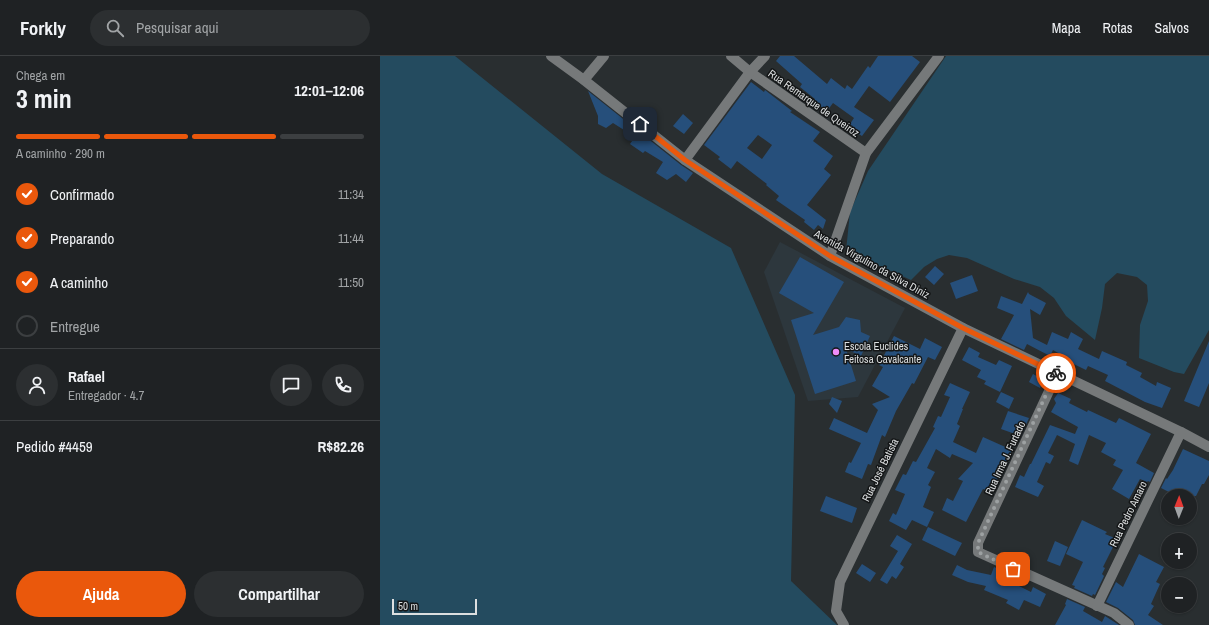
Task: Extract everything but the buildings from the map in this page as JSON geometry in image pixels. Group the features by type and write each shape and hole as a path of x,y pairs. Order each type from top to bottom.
{"street":[{"name":"Avenida Virgulino da Silva Diniz","path":"552,56 685,160 830,256 963,328 1181,432 1209,447"},
{"path":"584,80 604,56"},
{"name":"Rua Remarque de Queiroz","path":"731,56 750,72 866,154"},
{"path":"685,160 750,72 765,56"},
{"path":"830,256 866,154 939,56"},
{"name":"Rua José Batista","path":"844,625 836,611 840,582 963,328"},
{"name":"Rua Irma J. Furtado","path":"1057,374 978,543 978,552 1097,606"},
{"name":"Rua Pedro Amaro","path":"1097,606 1181,432"},
{"path":"1097,606 1114,614 1129,625"}],"shaded area":[{"path":"380,56 455,56 602,174 731,248 795,395 791,581 837,625 380,625"},
{"path":"946,56 1209,56 1209,330 1184,374 1174,372 1139,358 1140,325 1148,301 1147,285 1137,277 1117,273 1105,284 1102,308 1095,340 1066,316 1054,298 1040,287 1014,279 967,258 949,255 937,259 924,267 911,280 846,251 850,212 868,171"},
{"name":"Escola Euclides Feitosa Cavalcante","path":"780,242 905,308 858,397 808,401 764,272"}],"way so far":[{"path":"1013,569 978,552 978,543 1057,374 1056,373"}],"place":[{"name":"Escola Euclides Feitosa Cavalcante","path":"836,352"}],"route":[{"path":"640,124 685,160 830,256 963,328 1056,373"}]}
